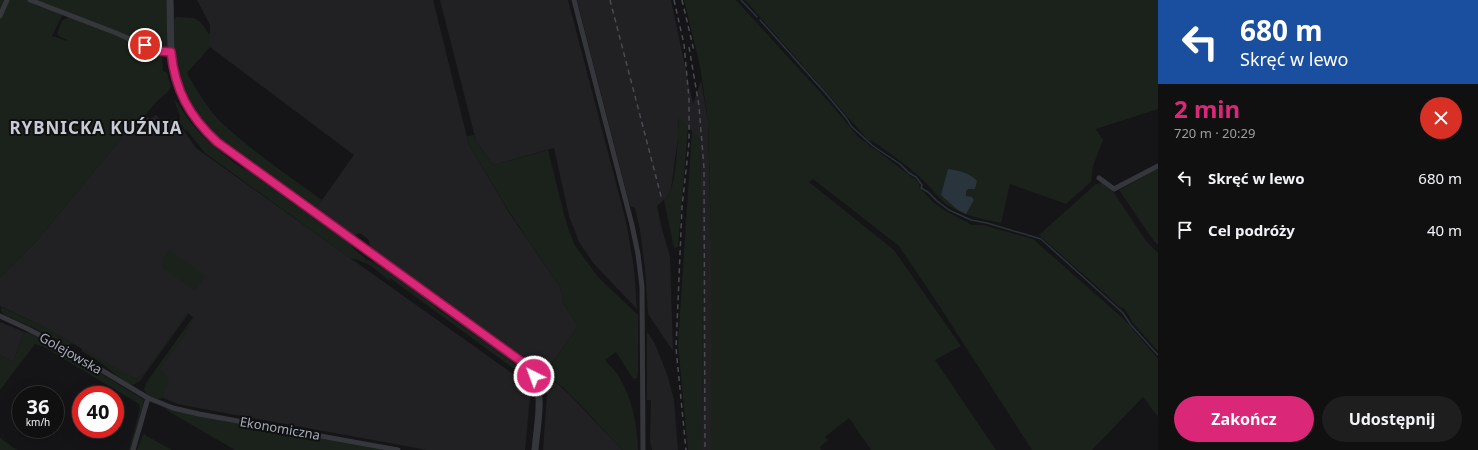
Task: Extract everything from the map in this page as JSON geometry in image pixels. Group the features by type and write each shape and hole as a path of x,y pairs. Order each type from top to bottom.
{"street":[{"path":"0,16 7,0"},
{"path":"30,0 116,33 157,51 171,52"},
{"path":"170,0 171,52 175,76 183,99 198,123 217,142 529,367 536,380 539,398 534,450"},
{"path":"574,0 632,225 638,254 642,299 643,450"},
{"path":"1099,178 1114,189 1158,166"},
{"name":"Golejowska","path":"0,316 59,345 148,398 161,404"},
{"path":"134,450 148,398"},
{"name":"Ekonomiczna","path":"161,404 199,414 398,450"}],"shaded area":[{"path":"0,0 37,0 168,0 168,49 159,49 162,58 163,71 167,73 171,86 168,92 159,99 145,115 142,113 35,243 0,277","holes":["37,0 69,17 62,21 57,33 67,41 52,36 63,14 35,5"]},
{"path":"197,0 433,0 469,145 510,214 560,287 564,305 578,326 545,373 370,248 369,240 360,233 353,236 313,209 322,200 354,155 210,47 210,25"},
{"path":"440,0 568,0 626,221 634,268 637,309 594,264 579,242 569,216 554,148 493,165 476,141"},
{"path":"577,0 671,0 693,104 701,81 708,121 711,243 711,450 702,450 703,281 700,139 678,118 678,137 671,189 668,196 657,206 670,257 673,351 648,314 645,269 640,230 635,208 630,206"},
{"path":"684,0 736,0 830,103 859,138 916,180 919,183 919,187 933,202 972,225 983,225 1033,239 1126,321 1158,359 1158,417 1143,397 1092,450 1032,450 899,246 813,179 809,182 894,250 961,346 935,360 996,450 871,450 849,418 825,437 828,440 820,447 821,450 711,450 711,243 708,121 700,66"},
{"path":"745,0 1158,0 1158,109 1096,129 1103,140 1093,166 1091,182 1066,204 1010,184 1001,223 967,215 949,206 911,170 874,142 868,140"},
{"path":"176,17 194,18 200,22 210,35 210,47 187,73 198,93 217,118 246,144 322,200 313,209 222,141 211,131 194,110 181,83 178,68 173,20"},
{"path":"174,100 197,130 238,166 249,170 349,242 365,259 384,270 372,261 376,262 524,367 523,369 492,348 522,369 527,376 525,377 390,278 389,279 396,284 390,280 371,266 350,258 205,153 180,123 180,116","holes":["435,307 436,307 492,347"]},
{"path":"142,113 150,119 156,115 164,124 175,118 196,148 520,379 526,387 530,397 525,450 427,450 178,404 151,393 148,382 194,318 188,313 142,376 135,379 40,325 0,306 0,277 35,243"},
{"path":"678,117 688,127 678,247 674,248 664,200 670,193 674,178"},
{"path":"692,131 700,139 703,281 702,450 688,450 678,344"},
{"path":"474,135 476,141 493,165 548,150 565,218 574,244 598,277 638,315 637,378 633,379 616,352 605,360 618,375 628,394 637,431 638,450 622,450 566,390 545,373 578,326 564,305 560,287 510,213 469,145 467,136"},
{"path":"948,169 968,174 977,181 975,189 968,189 966,191 966,196 972,197 974,200 966,214 958,210 941,195"},
{"path":"1158,169 1158,245 1119,190"},
{"path":"1102,183 1114,193 1146,241 1158,253 1158,351 1133,323 1125,309 1120,307 1039,235 1096,184"},
{"path":"169,250 205,276 195,291 162,267 162,260"},
{"path":"1,307 40,325 72,343 69,347 38,330 5,315 1,311"},
{"path":"187,312 189,313 140,381 133,385 125,382 104,365 82,351 82,348 135,379 142,376"},
{"path":"193,317 195,318 184,336 160,369 169,379 164,395 161,399 151,397 144,390 146,383"},
{"path":"0,322 24,332 13,362 0,355"},
{"path":"24,332 29,333 64,351 121,386 109,386 44,347 35,344 0,390 0,355 13,362"},
{"path":"647,332 655,344 667,374 674,400 678,450 652,450 650,441 651,400 647,400"},
{"path":"545,373 570,395 622,450 543,450 547,394 541,389"},
{"path":"124,388 144,400 132,450 129,450 140,409 139,404 124,395"},
{"path":"164,408 193,415 384,450 235,450"},
{"path":"144,432 145,435 172,450 137,450"},
{"path":"0,438 17,450 0,450"}],"waterway":[{"path":"741,0 757,17"},
{"path":"760,20 827,95 851,126 873,146 916,177 922,185 921,188 949,210 971,220 987,223 1041,239 1123,313 1131,325 1158,355"}],"railway":[{"path":"610,0 662,200"},
{"path":"674,0 684,44 689,99 689,143 682,207 676,348 686,450"},
{"path":"682,0 694,51"},
{"path":"689,47 699,106 704,168 705,450"}],"district":[{"name":"RYBNICKA KUŹNIA","path":"96,127"}],"route":[{"path":"145,45 157,51 171,52 176,81 183,99 196,120 217,142 529,367 534,376"}]}
